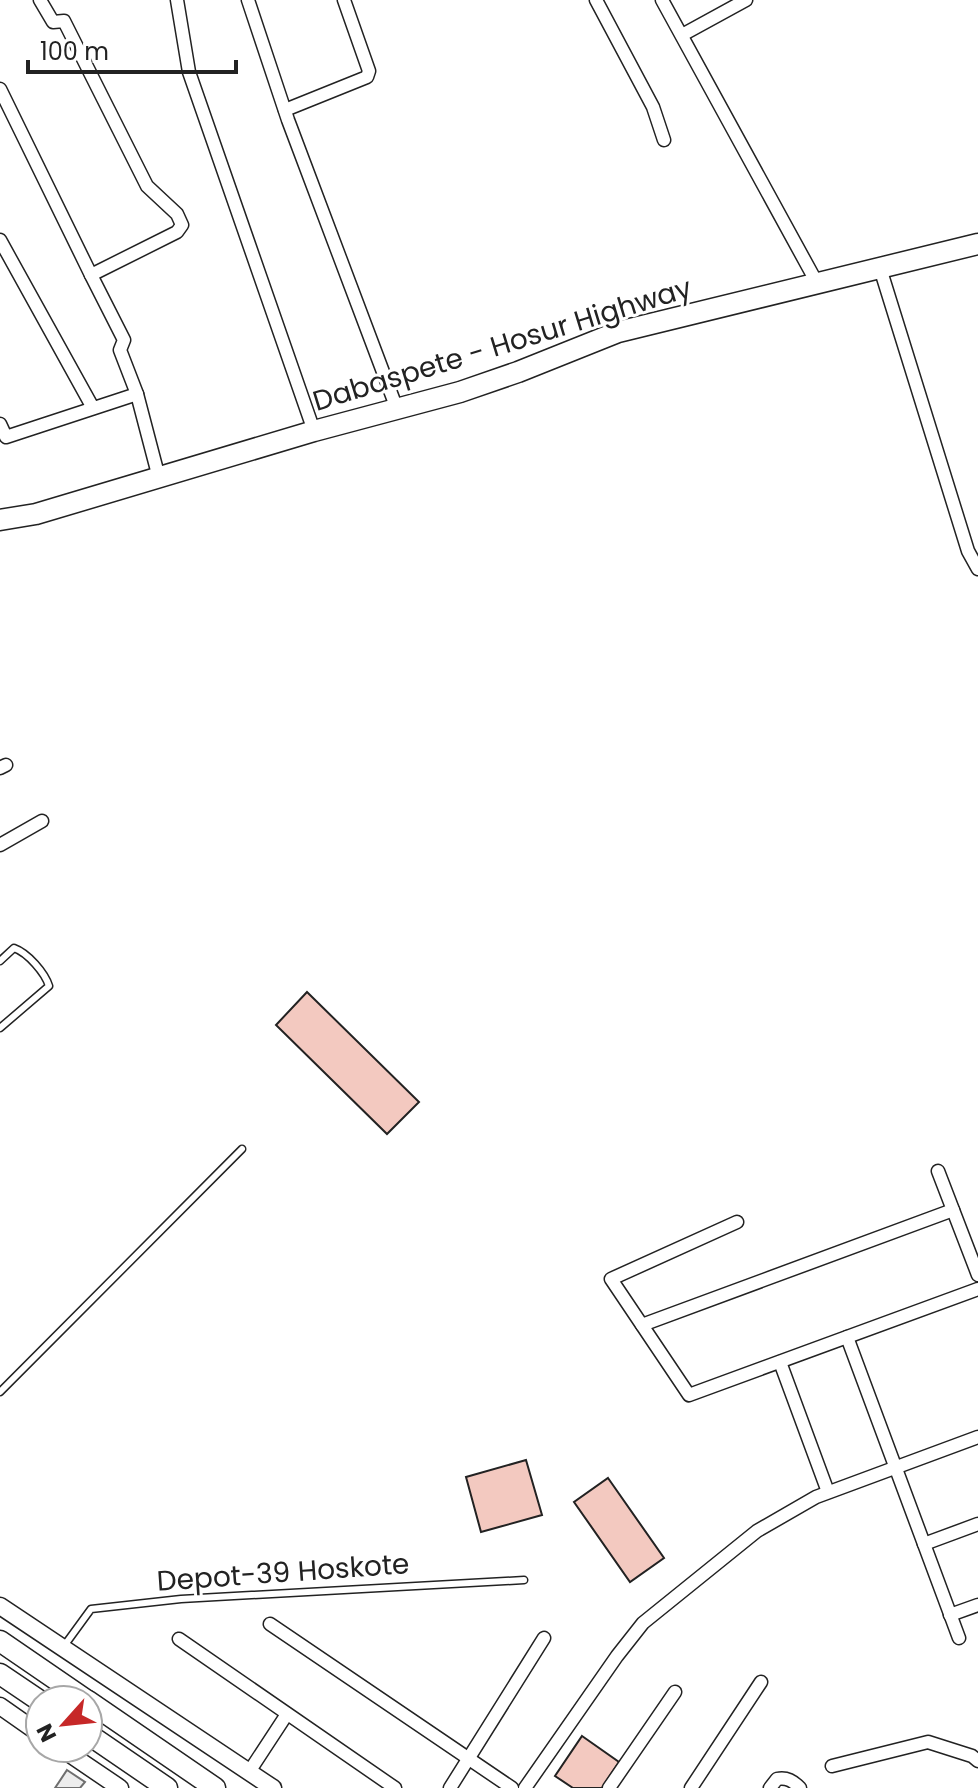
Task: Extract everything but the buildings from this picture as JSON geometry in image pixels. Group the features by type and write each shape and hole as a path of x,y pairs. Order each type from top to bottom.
{"highway":[{"name":"Dabaspete - Hosur Highway","path":"0,520 36,514 314,431 460,392 618,332 978,244"},
{"path":"0,1641 62,1684"},
{"path":"0,1674 24,1690"},
{"path":"104,1713 215,1788"},
{"path":"104,1745 167,1788"}],"street":[{"path":"40,0 53,22 64,21 147,186 177,214 182,225 177,232 91,275"},
{"path":"177,0 189,72 314,431"},
{"path":"248,0 285,110 397,409"},
{"path":"285,110 367,77 369,71 344,0"},
{"path":"596,0 653,107 664,140"},
{"path":"662,0 817,283"},
{"path":"682,35 746,0"},
{"path":"0,89 124,340 120,350 137,394 159,478"},
{"path":"0,240 93,408"},
{"path":"880,268 968,551 978,569"},
{"path":"0,424 6,437 137,394"},
{"path":"0,845 42,821"},
{"path":"938,1171 978,1275"},
{"path":"642,1325 953,1210"},
{"path":"737,1222 611,1279 689,1395 978,1289"},
{"path":"847,1337 959,1638"},
{"path":"780,1362 828,1492"},
{"path":"525,1788 643,1623 757,1531 828,1492 978,1437"},
{"path":"924,1544 978,1524"},
{"path":"950,1615 978,1605"},
{"path":"0,1606 273,1788"},
{"path":"270,1624 512,1788"},
{"path":"450,1788 544,1638"},
{"path":"179,1639 395,1788"},
{"path":"691,1788 761,1682"},
{"path":"609,1788 675,1692"},
{"path":"0,1706 24,1723"},
{"path":"249,1772 287,1714"},
{"path":"832,1766 928,1742 972,1756 978,1761"},
{"path":"85,1764 120,1788"},
{"path":"770,1788 783,1777 800,1788"}],"lane":[{"path":"0,961 14,948 21,950 47,979 49,986 0,1028"},
{"path":"0,1392 242,1149"},
{"name":"Depot-39 Hoskote","path":"64,1646 91,1609 181,1599 524,1580"}],"shaded area":[{"path":"67,1770 85,1782 80,1788 55,1788"}]}
